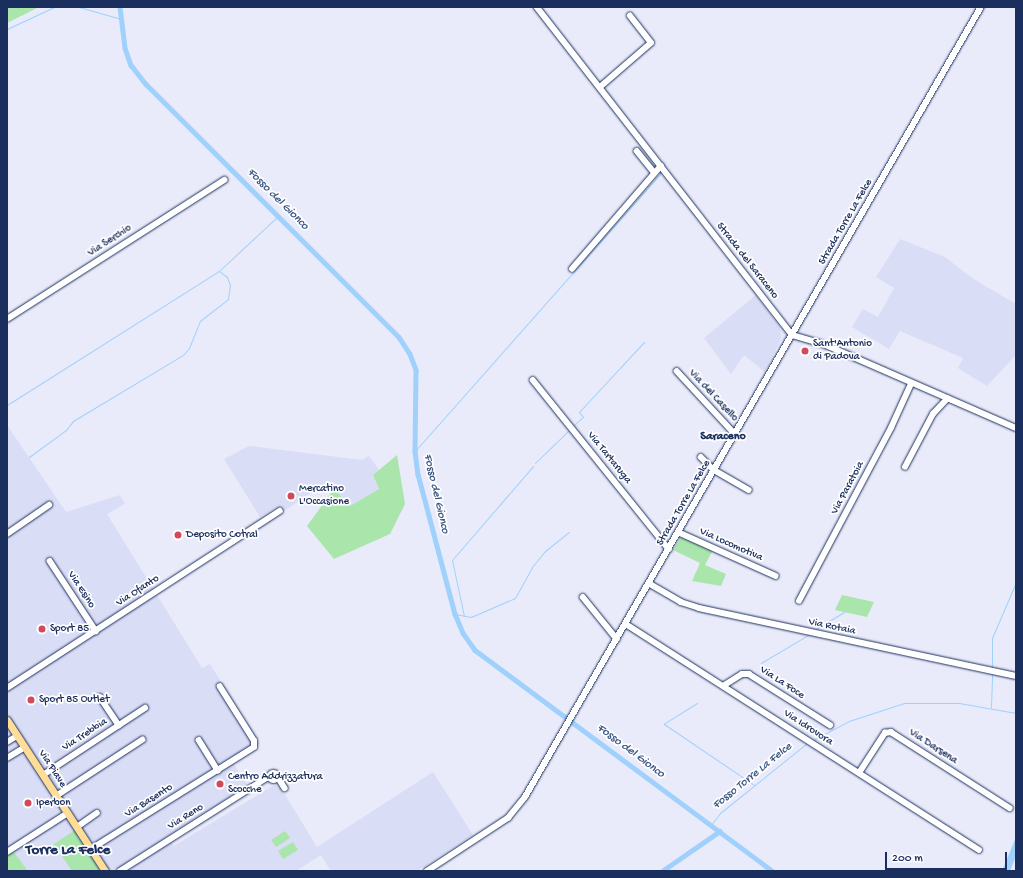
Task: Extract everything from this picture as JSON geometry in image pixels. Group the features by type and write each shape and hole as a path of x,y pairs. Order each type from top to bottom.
{"main road":[{"name":"Via Piave","path":"7,720 105,871"}],"street":[{"name":"Strada del Saraceno","path":"538,7 792,335"},
{"name":"Strada Torre La Felce","path":"427,871 508,818 525,797 650,584 678,532 981,7"},
{"path":"600,87 651,43 630,16"},
{"path":"637,151 655,173"},
{"path":"572,269 661,166"},
{"name":"Via Serchio","path":"7,319 224,180"},
{"path":"792,335 826,345 911,384 1016,428"},
{"name":"Via del Casello","path":"677,371 735,434"},
{"name":"Via Tartaruga","path":"533,380 669,549"},
{"name":"Via Paratoia","path":"799,601 891,428 911,384"},
{"path":"905,467 933,414 947,399"},
{"path":"702,457 714,470 749,490"},
{"path":"7,534 49,505"},
{"name":"Via Ofanto","path":"7,688 280,511"},
{"name":"Via Locomotiva","path":"678,532 776,576"},
{"name":"Via Esino","path":"50,560 96,631"},
{"name":"Via Rotaia","path":"650,584 696,608 1016,676"},
{"path":"583,597 617,639"},
{"name":"Via Idrovora","path":"626,624 978,850"},
{"name":"Via La Foce","path":"723,686 742,674 749,674 830,725"},
{"name":"Via Basento","path":"91,849 252,750 255,744 220,687"},
{"name":"Via Trebbia","path":"100,697 119,725"},
{"name":"Via Trebbia","path":"43,775 145,708"},
{"name":"Via Darsena","path":"859,773 885,734 891,732 1010,808"},
{"path":"7,742 17,736"},
{"path":"56,796 142,740"},
{"path":"199,740 218,770"},
{"path":"7,758 24,747"},
{"name":"Via Reno","path":"120,871 264,781 274,779 283,786"},
{"path":"7,852 68,813"},
{"path":"76,827 97,813"}],"shaded area":[{"path":"900,239 945,257 972,278 1016,304 1016,355 987,386 958,368 963,358 900,331 889,349 852,327 863,309 878,317 894,288 876,277"},
{"path":"756,295 780,327 781,339 765,372 744,355 731,374 704,338"},
{"path":"7,425 66,512 120,495 125,504 107,514 202,668 210,664 260,744 233,763 249,787 168,838 174,846 274,785 281,788 317,847 433,772 473,835 417,871 331,871 321,855 296,871 28,871 14,852 7,856"},
{"path":"249,446 362,460 369,456 379,470 373,475 379,489 350,506 326,483 281,513 276,507 260,517 224,459"}],"green space":[{"path":"7,7 39,7 7,23"},
{"path":"397,455 405,504 390,534 334,559 307,526 334,489 350,506 379,489 373,475"},
{"path":"682,536 713,550 705,565 726,574 721,586 692,581 700,563 673,550"},
{"path":"842,595 874,602 867,617 835,610"},
{"path":"75,830 101,869 97,871 72,871 54,844"},
{"path":"285,831 290,838 276,847 271,840"},
{"path":"293,842 298,850 283,859 278,851"},
{"path":"14,852 28,871 7,871 7,856"}],"water":[{"path":"1016,837 1016,856 1010,871 1002,871"}],"waterway":[{"path":"7,29 54,7"},
{"path":"79,7 121,19"},
{"name":"Fosso del Gionco","path":"120,7 125,48 131,65 146,84 399,337 410,354 416,370 415,451 418,474 455,614 463,633 475,650 773,871"},
{"path":"415,451 662,172"},
{"path":"7,405 219,271 277,217"},
{"path":"29,457 66,430 73,421 183,355 189,348 200,321 228,299 230,285 227,277 220,272"},
{"path":"574,425 583,417 579,412 644,342"},
{"path":"535,463 569,430"},
{"path":"464,616 452,560 533,466"},
{"path":"455,614 471,617 515,598 532,567 544,552 569,532"},
{"path":"992,667 992,638 1016,582"},
{"path":"814,630 844,612"},
{"path":"761,663 808,635"},
{"path":"991,707 992,674"},
{"path":"697,703 664,724 754,785"},
{"name":"Fosso Torre La Felce","path":"813,740 849,721 904,703 959,703 1016,713"},
{"name":"Fosso Torre La Felce","path":"711,825 720,813 807,743"},
{"path":"662,871 720,831"}],"place":[{"name":"Sant'Antonio di Padova","path":"805,351"},
{"name":"Mercatino L'Occasione","path":"291,496"},
{"name":"Deposito Cotral","path":"178,535"},
{"name":"Sport 85","path":"42,629"},
{"name":"Sport 85 Outlet","path":"31,700"},
{"name":"Centro Addrizzatura Scocche","path":"220,784"},
{"name":"Iperbon","path":"28,803"}],"district":[{"name":"Saraceno","path":"723,438"},
{"name":"Torre La Felce","path":"68,851"}]}
